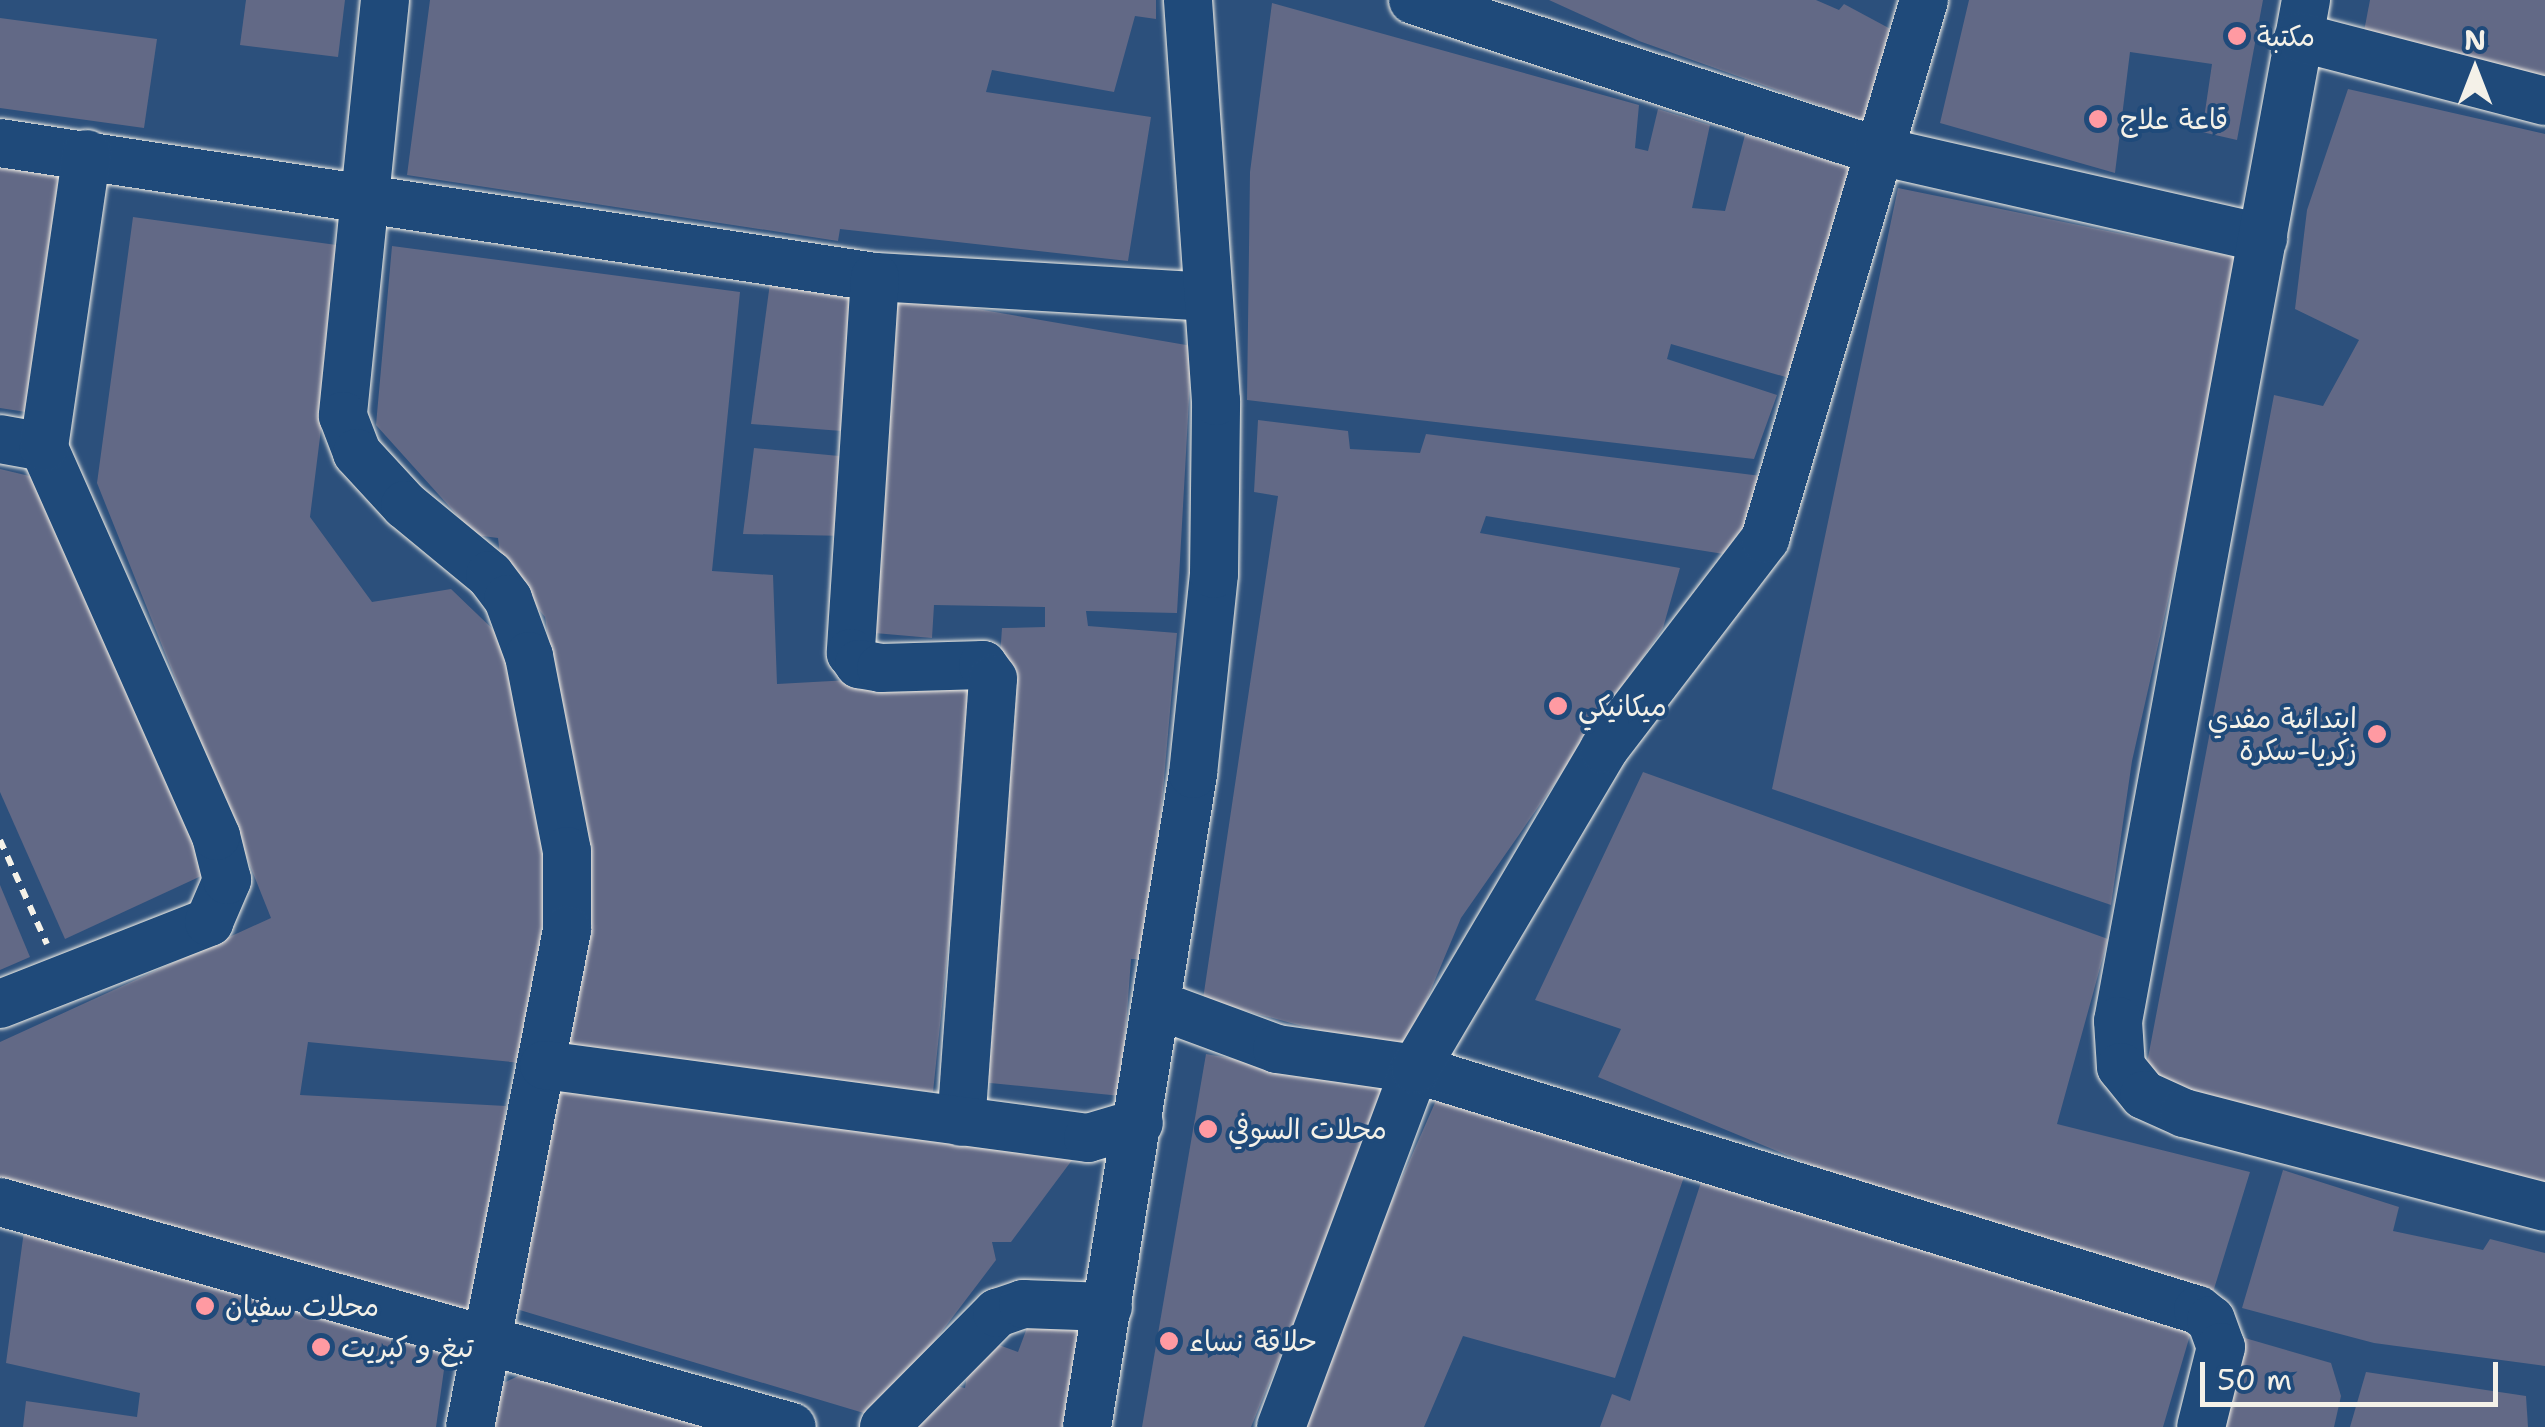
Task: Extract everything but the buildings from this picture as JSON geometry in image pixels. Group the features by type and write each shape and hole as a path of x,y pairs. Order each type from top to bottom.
{"street":[{"path":"385,0 362,196 343,416 357,453 405,505 490,575 520,624 567,851 569,892 544,1066 470,1427"},
{"path":"1087,1427 1193,774 1214,574 1216,401 1188,0"},
{"path":"1413,0 1878,151 2263,238"},
{"path":"1282,1427 1414,1069 1604,748 1766,539 1924,0"},
{"path":"2545,101 2303,19 2118,1020 2121,1068 2144,1094 2184,1113 2545,1207"},
{"path":"0,143 875,277 1208,297"},
{"path":"0,1004 209,922 226,880 216,836 22,443 88,154"},
{"path":"875,277 851,654 859,664 882,668 983,665 993,679 961,1122"},
{"path":"1158,1005 1277,1049 1414,1069 2198,1310 2211,1320 2221,1348 2201,1427"},
{"path":"544,1066 1088,1138 1139,1123"},
{"path":"0,1202 792,1427"},
{"path":"884,1427 998,1313 1023,1304 1108,1307"}],"path":[{"path":"0,840 63,980"}],"place":[{"name":"مكتبة","path":"2237,36"},
{"name":"قاعة علاج","path":"2098,119"},
{"name":"ميكانيكي","path":"1558,706"},
{"name":"ابتدائية مفدي زكريا-سكرة","path":"2377,734"},
{"name":"محلات السوفي","path":"1208,1129"},
{"name":"محلات سفيان","path":"205,1306"},
{"name":"حلاقة نساء","path":"1169,1341"},
{"name":"تبغ و كبريت","path":"321,1347"}]}
